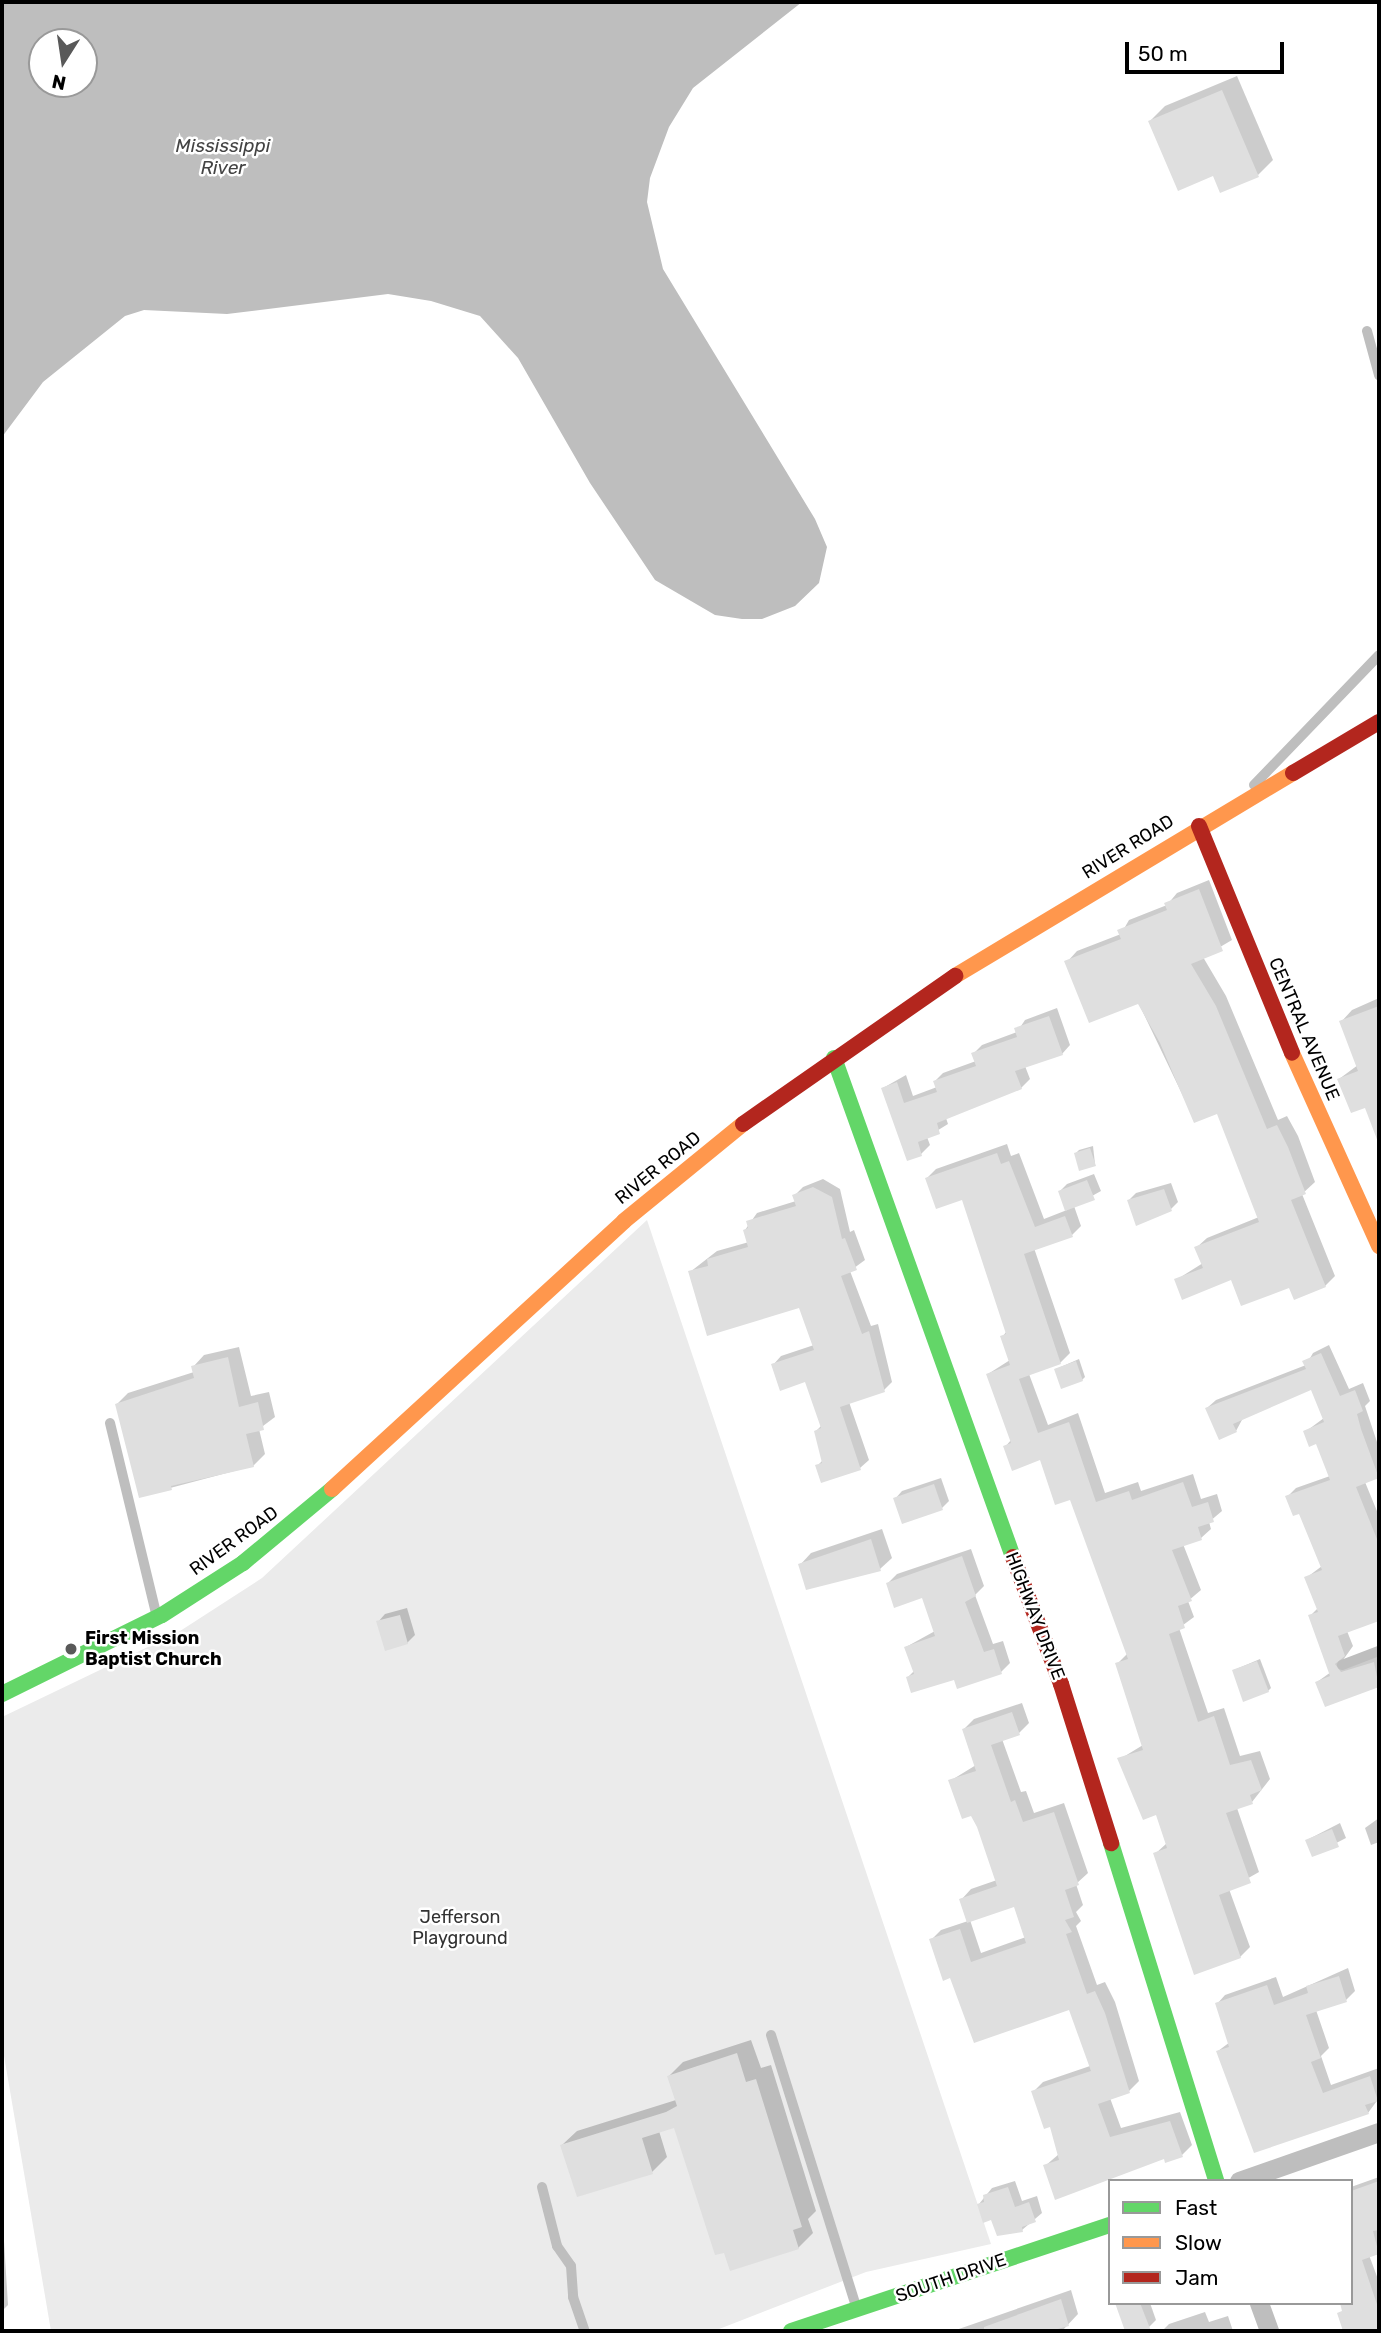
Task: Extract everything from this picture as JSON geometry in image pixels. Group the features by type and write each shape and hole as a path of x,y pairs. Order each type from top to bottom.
{"main road":[{"name":"RIVER ROAD","path":"2,1694 157,1617 243,1563 318,1502 624,1221 743,1124 834,1058 922,996 1199,826 1379,722"},
{"name":"CENTRAL AVENUE","path":"1199,826 1293,1055 1379,1246"},
{"name":"HIGHWAY DRIVE","path":"834,1058 936,1351 1061,1684 1215,2179"},
{"name":"SOUTH DRIVE","path":"792,2331 851,2318 1108,2225"}],"street":[{"path":"1245,2179 1379,2132"},
{"path":"1260,2305 1269,2331"}],"lane":[{"path":"1367,331 1379,376"},
{"path":"1229,810 1379,655"},
{"path":"110,1423 157,1617"},
{"path":"1342,1665 1379,1651"},
{"path":"771,2035 851,2318"},
{"path":"542,2187 557,2246 571,2266 573,2297 585,2331"}],"green space":[{"name":"Jefferson Playground","path":"647,1220 991,2244 866,2272 714,2331 51,2331 2,2044 2,1717 177,1633 262,1578"}],"water":[{"name":"Mississippi River","path":"2,2 802,2 693,88 669,127 650,178 647,202 663,269 815,519 827,547 819,583 795,606 762,619 715,615 655,580 590,483 518,358 480,316 431,301 388,294 227,314 144,310 125,316 43,382 2,437"}],"building":[{"path":"1222,90 1259,177 1220,193 1213,176 1178,191 1148,121"},
{"path":"1199,889 1223,951 1191,964 1216,1006 1267,1129 1277,1125 1306,1194 1291,1200 1326,1287 1294,1300 1289,1288 1241,1306 1231,1280 1182,1300 1174,1279 1203,1268 1194,1247 1259,1222 1217,1114 1194,1123 1160,1043 1138,1004 1089,1023 1064,961 1121,939 1117,930 1167,910 1164,903"},
{"path":"1379,1006 1378,1142 1365,1108 1351,1113 1337,1079 1358,1071 1339,1021"},
{"path":"1049,1016 1063,1055 1015,1071 1022,1089 937,1123 940,1134 918,1142 922,1156 907,1161 881,1088 897,1082 904,1103 937,1092 933,1081 976,1066 971,1053 1017,1037 1014,1028"},
{"path":"1090,1148 1096,1166 1079,1171 1074,1153"},
{"path":"997,1153 1001,1164 1009,1161 1035,1227 1065,1216 1073,1237 1024,1254 1061,1364 1019,1379 1038,1433 1069,1422 1096,1502 1129,1491 1132,1500 1183,1482 1192,1507 1208,1502 1214,1522 1198,1527 1202,1540 1172,1550 1192,1601 1178,1606 1185,1628 1169,1634 1198,1722 1214,1716 1230,1765 1251,1760 1262,1790 1250,1795 1253,1804 1226,1813 1251,1883 1219,1895 1241,1958 1194,1975 1153,1853 1167,1848 1156,1815 1143,1820 1117,1758 1143,1750 1115,1663 1128,1659 1070,1500 1055,1505 1040,1460 1012,1471 1003,1446 1011,1443 986,1374 1010,1365 1000,1336 1006,1334 962,1200 936,1209 925,1178"},
{"path":"1087,1180 1095,1200 1065,1211 1058,1191"},
{"path":"813,1187 832,1197 842,1239 845,1238 857,1270 841,1276 862,1334 869,1331 885,1392 840,1407 861,1470 821,1483 815,1465 822,1463 814,1431 821,1428 805,1382 780,1391 771,1364 814,1350 799,1308 707,1336 688,1271 708,1266 707,1259 748,1247 743,1230 748,1228 746,1221 796,1206 792,1195"},
{"path":"1164,1189 1172,1211 1136,1226 1127,1200"},
{"path":"1321,1353 1340,1396 1355,1390 1363,1411 1357,1414 1361,1429 1379,1478 1356,1487 1379,1544 1379,1621 1338,1636 1345,1656 1335,1664 1341,1672 1374,1662 1379,1687 1325,1707 1315,1682 1330,1676 1308,1615 1318,1612 1304,1577 1322,1570 1299,1514 1293,1516 1285,1496 1330,1480 1316,1444 1309,1447 1303,1431 1324,1422 1311,1390 1233,1424 1237,1432 1219,1440 1205,1408 1306,1369 1302,1361"},
{"path":"228,1357 239,1407 258,1402 264,1430 246,1434 254,1467 171,1486 172,1490 139,1498 115,1404 194,1378 191,1366"},
{"path":"1076,1361 1083,1381 1061,1389 1054,1369"},
{"path":"934,1484 943,1510 902,1524 893,1498"},
{"path":"871,1539 881,1571 806,1590 798,1564"},
{"path":"962,1556 976,1596 965,1602 984,1652 994,1649 1002,1674 957,1689 954,1680 911,1693 906,1677 914,1674 904,1647 935,1636 922,1598 894,1608 886,1583"},
{"path":"400,1615 408,1644 385,1651 376,1621"},
{"path":"1257,1661 1269,1692 1243,1702 1232,1670"},
{"path":"1012,1712 1020,1735 991,1745 1011,1802 1015,1800 1023,1822 1054,1812 1079,1885 1065,1890 1074,1917 1065,1920 1072,1932 1066,1934 1087,1994 1095,1991 1105,2013 1130,2093 1098,2104 1110,2137 1170,2121 1183,2157 1165,2163 1164,2159 1055,2200 1043,2165 1059,2160 1050,2127 1044,2129 1031,2091 1091,2071 1069,2010 974,2043 950,1978 943,1981 929,1939 960,1929 971,1962 1026,1943 1014,1907 967,1923 959,1899 997,1886 977,1827 971,1816 962,1819 948,1780 976,1771 962,1729"},
{"path":"1332,1829 1339,1847 1312,1857 1305,1840"},
{"path":"1339,1976 1347,2002 1306,2015 1321,2058 1311,2062 1323,2093 1370,2076 1378,2101 1365,2105 1369,2114 1254,2153 1216,2051 1229,2047 1215,2003 1267,1985 1274,2005 1308,1993 1306,1986"},
{"path":"737,2053 746,2082 756,2079 802,2227 793,2230 799,2249 730,2271 724,2253 715,2255 674,2128 642,2138 653,2174 577,2197 560,2145 666,2112 677,2106 667,2076"},
{"path":"1379,2181 1379,2230 1373,2231 1379,2254 1362,2260 1379,2310 1379,2331 1343,2331 1337,2313 1342,2311 1340,2305 1353,2305 1353,2190"},
{"path":"1008,2187 1015,2207 1029,2202 1036,2222 1022,2227 1023,2232 997,2236 991,2220 983,2223 977,2204 984,2202 983,2195"},
{"path":"1061,2299 1069,2326 1050,2331 984,2331 984,2327"},
{"path":"1116,2305 1141,2305 1151,2331 1125,2331"}],"traffic: fast":[{"path":"834,1058 1013,1557"},
{"path":"2,1694 162,1615 243,1563 332,1489"},
{"path":"1111,1843 1215,2179"},
{"path":"791,2331 1108,2226"}],"traffic: slow":[{"path":"955,976 1293,773"},
{"path":"1292,1053 1379,1246"},
{"path":"332,1489 624,1221 743,1124"}],"traffic: jam":[{"path":"1293,773 1379,722"},
{"path":"1199,826 1292,1053"},
{"path":"743,1124 955,976"},
{"path":"1013,1557 1061,1684 1111,1843"}],"place":[{"name":"First Mission Baptist Church","path":"71,1649"}]}
